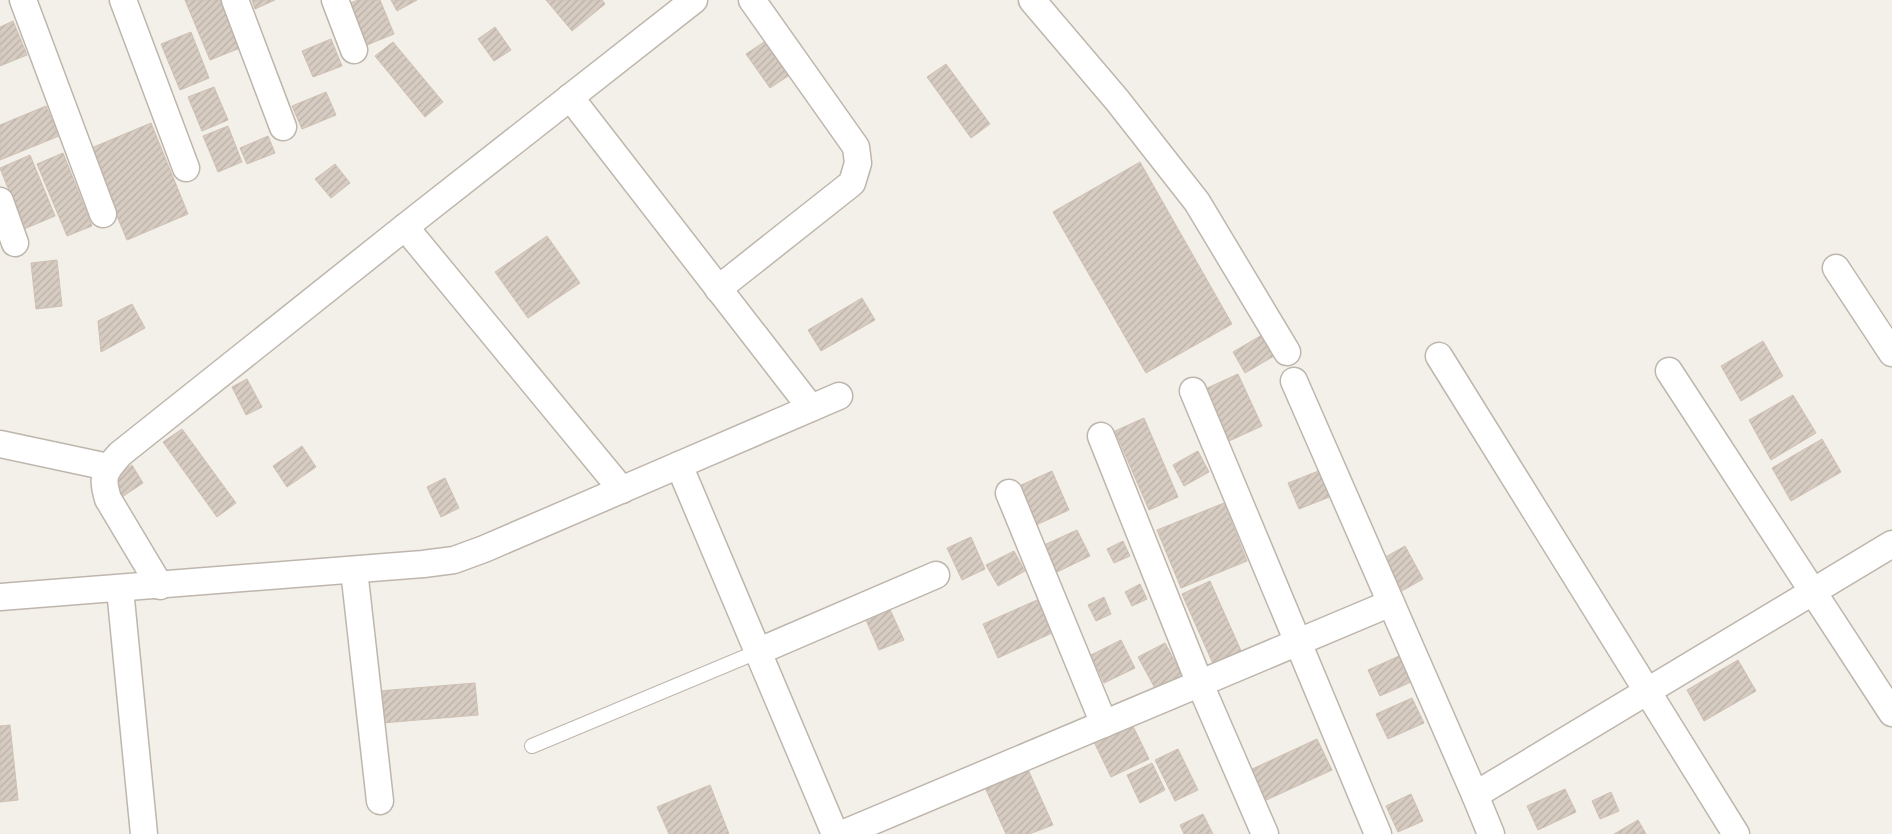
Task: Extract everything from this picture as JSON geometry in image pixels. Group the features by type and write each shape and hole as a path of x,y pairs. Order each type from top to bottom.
{"street":[{"path":"23,0 103,214"},
{"path":"123,0 186,168"},
{"path":"236,0 284,127"},
{"path":"335,0 354,50"},
{"path":"160,586 108,499 103,483 108,467 120,454 694,0"},
{"path":"718,289 852,183 858,163 856,147 752,0"},
{"path":"1032,0 1117,100 1197,202 1288,352"},
{"path":"570,97 810,408"},
{"path":"0,202 16,243"},
{"path":"405,227 622,490"},
{"path":"1836,268 1892,353"},
{"path":"1439,356 1736,834"},
{"path":"1669,371 1892,713"},
{"path":"1294,380 1491,834"},
{"path":"1193,390 1378,834"},
{"path":"0,597 160,586 454,560 484,549 839,396"},
{"path":"1101,436 1200,684 1265,834"},
{"path":"0,444 108,467"},
{"path":"679,465 835,834"},
{"path":"1009,493 1104,724"},
{"path":"1475,795 1892,544"},
{"path":"354,570 380,801"},
{"path":"757,652 936,575"},
{"path":"120,588 144,834"},
{"path":"842,834 1391,603"}],"lane":[{"path":"532,746 757,652"}],"building":[{"path":"185,0 221,0 240,48 210,60"},
{"path":"252,0 275,0 255,9"},
{"path":"358,0 380,0 394,34 367,45 350,3"},
{"path":"391,0 417,0 397,11"},
{"path":"546,0 602,0 605,4 572,31"},
{"path":"13,21 27,55 0,66 0,27"},
{"path":"495,27 511,50 494,61 478,39"},
{"path":"191,32 209,78 180,90 161,44"},
{"path":"331,39 342,66 313,77 302,51"},
{"path":"393,42 443,102 425,117 375,56"},
{"path":"764,42 788,76 770,88 746,54"},
{"path":"946,64 990,124 971,138 927,77"},
{"path":"214,87 228,120 202,131 188,97"},
{"path":"326,92 336,115 302,129 292,106"},
{"path":"46,106 59,136 0,160 0,125"},
{"path":"151,123 188,214 127,240 89,149"},
{"path":"228,126 242,162 218,172 203,136"},
{"path":"268,136 275,153 247,164 240,148"},
{"path":"63,153 92,226 67,236 37,164"},
{"path":"30,155 55,216 24,229 0,168"},
{"path":"1140,162 1232,324 1146,373 1053,212"},
{"path":"335,164 350,183 331,198 315,179"},
{"path":"547,236 580,283 528,318 495,272"},
{"path":"57,260 62,306 36,309 31,263"},
{"path":"862,298 875,320 821,351 808,330"},
{"path":"132,304 145,328 101,352 98,321"},
{"path":"1262,335 1274,356 1245,373 1233,352"},
{"path":"1763,341 1783,376 1741,401 1721,366"},
{"path":"1238,374 1262,426 1229,441 1205,389"},
{"path":"247,379 262,407 246,415 232,387"},
{"path":"1793,395 1816,433 1771,460 1749,420"},
{"path":"1144,418 1178,497 1149,510 1115,431"},
{"path":"182,429 236,503 217,517 163,442"},
{"path":"1822,439 1841,472 1791,501 1772,468"},
{"path":"302,446 316,467 287,487 273,466"},
{"path":"1198,451 1209,472 1184,486 1173,465"},
{"path":"132,465 143,483 122,497 110,480"},
{"path":"1321,470 1332,496 1299,509 1288,483"},
{"path":"1052,471 1069,510 1036,525 1019,486"},
{"path":"445,478 459,508 441,517 427,487"},
{"path":"1224,503 1247,561 1181,588 1157,530"},
{"path":"1077,530 1090,556 1055,573 1042,546"},
{"path":"971,537 985,569 962,580 947,548"},
{"path":"1123,541 1130,556 1114,563 1107,549"},
{"path":"1405,546 1423,579 1393,596 1375,563"},
{"path":"1014,551 1025,571 998,586 986,565"},
{"path":"1210,581 1242,653 1214,666 1182,594"},
{"path":"1140,584 1147,599 1132,606 1125,592"},
{"path":"1104,597 1111,614 1096,621 1088,605"},
{"path":"1037,600 1052,633 998,658 983,624"},
{"path":"887,603 904,640 879,650 863,613"},
{"path":"1121,640 1135,668 1104,683 1091,655"},
{"path":"1165,643 1184,678 1157,692 1138,657"},
{"path":"1399,656 1411,682 1380,696 1368,670"},
{"path":"1738,660 1756,691 1704,721 1687,690"},
{"path":"475,683 478,715 382,723 379,691"},
{"path":"1412,698 1424,723 1388,739 1376,714"},
{"path":"1132,724 1149,759 1111,777 1094,742"},
{"path":"10,725 18,800 0,802 0,726"},
{"path":"1317,739 1332,770 1262,802 1248,771"},
{"path":"1178,749 1198,790 1175,801 1155,760"},
{"path":"1152,763 1165,790 1140,803 1127,775"},
{"path":"1026,765 1053,825 1029,834 1006,834 983,783"},
{"path":"710,785 729,834 669,834 657,807"},
{"path":"1565,789 1576,812 1538,830 1527,806"},
{"path":"1611,792 1619,811 1600,819 1592,801"},
{"path":"1411,794 1423,821 1398,832 1386,806"},
{"path":"1203,814 1213,834 1184,834 1180,825"},
{"path":"1638,820 1646,834 1614,834"}]}
